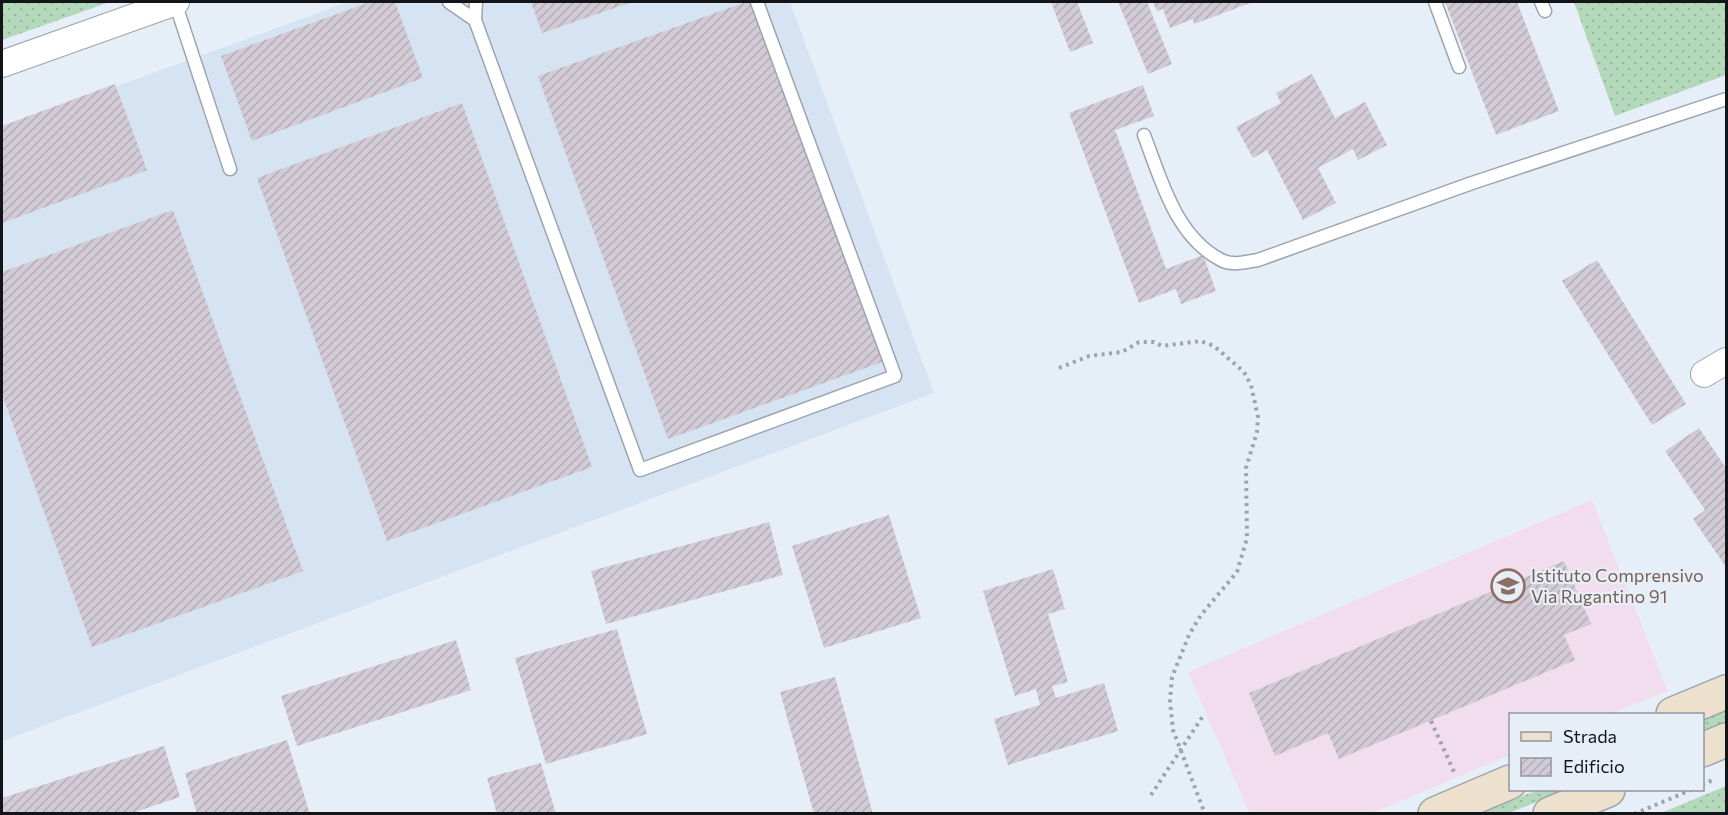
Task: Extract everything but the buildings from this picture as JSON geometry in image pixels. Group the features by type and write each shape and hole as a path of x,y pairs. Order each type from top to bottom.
{"street":[{"path":"2,64 176,2"},
{"path":"1704,374 1726,361"},
{"path":"1675,713 1726,692"},
{"path":"1704,749 1726,740"},
{"path":"1435,813 1509,782"},
{"path":"1550,813 1603,791"}],"lane":[{"path":"176,2 230,169"},
{"path":"449,2 475,20"},
{"path":"476,2 475,20 640,470 895,376 757,2"},
{"path":"1435,2 1459,67"},
{"path":"1144,135 1171,206 1188,230 1222,261 1237,263 1258,260 1472,183 1726,99"}],"path":[{"path":"1059,368 1089,356 1122,352 1139,342 1154,342 1162,346 1201,341 1220,351 1244,372 1251,385 1258,417 1257,432 1246,468 1247,538 1236,573 1189,635 1172,677 1170,701 1173,730 1205,813"},
{"path":"1151,795 1203,716"},
{"path":"1431,721 1456,777"},
{"path":"1634,813 1686,791"}],"shaded area":[{"path":"348,2 790,2 934,393 2,741 2,128"},
{"name":"Istituto Comprensivo Via Rugantino 91","path":"1592,500 1668,691 1612,713 1509,713 1509,755 1372,813 1250,814 1188,672"}],"green space":[{"path":"2,2 110,2 2,40"},
{"path":"1574,2 1726,2 1726,75 1615,116"},
{"path":"1726,710 1726,722 1704,732 1704,719"},
{"path":"1726,786 1726,813 1661,813"},
{"path":"1535,791 1564,791 1509,813 1479,813"}],"place":[{"name":"Istituto Comprensivo Via Rugantino 91","path":"1508,586"}]}
